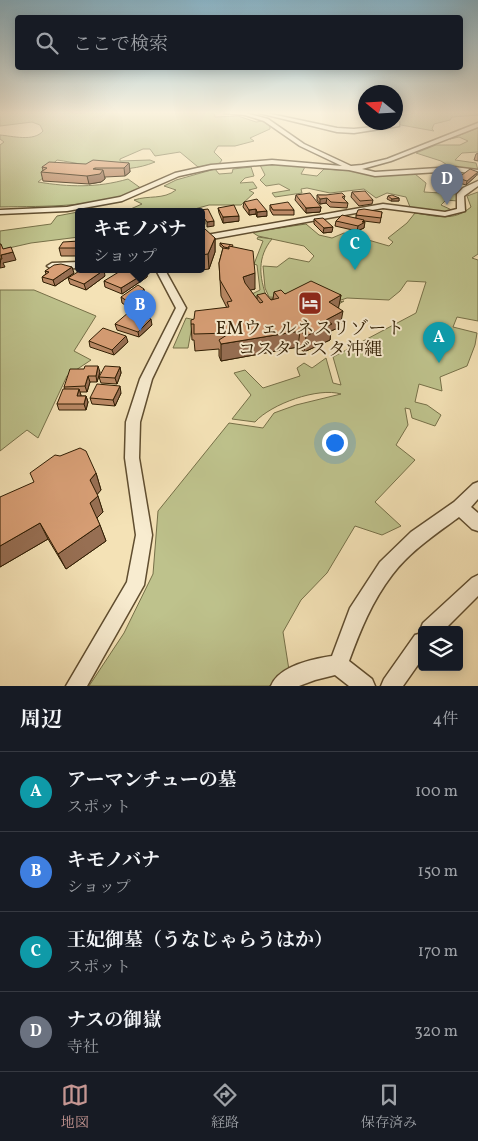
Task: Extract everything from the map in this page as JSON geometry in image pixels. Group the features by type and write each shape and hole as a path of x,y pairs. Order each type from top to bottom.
{"street":[{"path":"302,145 351,168 376,164 426,145"},
{"path":"0,212 67,209 122,200 177,174 211,167 272,162 351,168 375,174 389,175 454,170 478,172"},
{"path":"205,237 383,206 445,214 456,213 461,211 460,196 478,183"},
{"path":"52,266 75,264"},
{"path":"76,686 135,585 144,535 132,458 133,422 146,379 181,308 163,273"},
{"path":"338,665 357,615 386,568 417,538 460,507 478,489"},
{"path":"460,507 478,524"},
{"path":"434,626 478,584"},
{"path":"391,686 418,648"},
{"path":"281,686 290,679 319,668 338,665 365,686"}],"green space":[{"path":"0,145 239,145 218,146 214,152 222,160 219,164 198,167 180,152 155,156 150,149 143,149 120,159 120,161 150,160 155,162 130,168 106,168 57,160 41,175 44,177 38,182 83,186 128,179 142,189 108,200 90,203 0,207"},
{"path":"436,145 478,145 478,152 462,153 455,160 476,163 478,170 452,168 441,161 416,153"},
{"path":"278,164 305,167 301,174 317,176 324,169 356,171 376,175 415,174 426,183 424,192 457,194 458,201 446,200 441,205 454,211 447,213 410,207 406,197 387,193 376,198 364,189 330,193 307,188 301,189 302,193 275,197 272,193 290,190 279,184 266,186 260,180 265,175 260,165"},
{"path":"251,167 254,176 245,178 240,183 253,182 257,188 249,190 254,193 241,205 209,205 198,208 133,208 142,204 134,200 166,195 176,190 164,186 176,180 215,169 219,174 232,173 233,169"},
{"path":"478,192 478,254 472,258 478,260 478,321 457,317 453,327 477,333 475,345 467,366 440,377 442,391 419,384 415,402 427,405 441,415 435,426 412,418 410,409 405,408 408,425 396,445 415,460 375,502 401,526 382,535 355,526 327,573 301,600 283,632 289,670 269,686 89,686 124,633 153,574 158,511 229,423 263,428 274,413 296,405 341,394 331,392 320,393 295,399 272,409 255,422 232,419 251,395 234,373 245,370 263,388 300,376 297,368 304,363 312,368 326,358 333,383 341,385 333,357 416,313 426,282 407,281 400,291 389,300 347,298 335,302 269,297 265,288 263,266 277,267 289,258 309,262 314,256 304,246 258,236 252,232 306,224 319,235 332,238 344,233 389,246 393,242 388,238 407,223 415,213 444,217 458,215 471,207 467,196"},
{"path":"75,213 75,238 31,243 0,250 0,231 51,224 57,216"},
{"path":"258,237 272,239 264,253 261,267 262,282 267,298 334,303 344,301 334,307 274,312 250,295 260,290 257,265 254,264 263,241 257,239"},
{"path":"0,290 34,290 96,316 74,351 91,360 67,376 38,438 27,430 0,451"},
{"path":"186,318 196,320 192,326 188,348 173,348"}],"building":[{"path":"93,160 129,163 124,168 95,168 93,169 103,170 100,174 87,176 41,172 47,168 42,167 49,162 86,164"},
{"path":"470,169 478,172 467,181 458,178"},
{"path":"365,191 373,200 360,201 352,192"},
{"path":"310,193 321,207 306,208 296,195"},
{"path":"342,193 345,196 342,197 348,203 331,202 327,198 320,199 317,195 326,195"},
{"path":"392,195 399,198 392,199 388,196"},
{"path":"257,199 267,211 257,212 256,209 249,210 244,202"},
{"path":"288,202 294,210 273,210 270,205"},
{"path":"234,205 239,216 223,217 218,208"},
{"path":"205,209 208,209 214,221 207,222 205,219"},
{"path":"358,210 382,212 381,218 356,215"},
{"path":"342,215 364,220 362,222 365,222 358,226 336,221"},
{"path":"323,218 333,227 324,228 314,219"},
{"path":"205,229 215,238 208,254 205,254"},
{"path":"75,241 75,248 59,248 63,242"},
{"path":"220,243 233,245 232,247 229,246 229,248 224,247"},
{"path":"0,244 3,249 11,247 13,252 1,255 2,259 0,259"},
{"name":"EMウェルネスリゾート コスタビスタ沖縄","path":"229,246 253,251 255,273 243,277 245,283 260,303 263,302 257,295 265,293 271,300 279,298 274,292 281,290 285,294 311,281 341,295 329,302 343,311 326,320 332,324 306,336 300,331 221,344 219,340 230,333 194,334 194,324 191,324 191,320 194,319 195,311 229,307 227,302 232,301 220,280 219,263 223,248 229,249"},
{"path":"61,264 72,267 53,280 42,277 49,272 45,271 54,265"},
{"path":"76,273 100,273 84,284 68,278"},
{"path":"117,273 145,273 121,288 104,281"},
{"path":"138,285 144,289 141,292 149,297 136,307 121,297"},
{"path":"129,312 151,319 138,332 115,324"},
{"path":"103,328 126,336 112,350 89,341"},
{"path":"85,366 98,366 96,376 88,376 85,386 64,387 70,369 84,369"},
{"path":"105,366 120,367 115,378 99,377"},
{"path":"97,384 120,386 113,400 90,398"},
{"path":"63,389 79,389 77,396 86,396 84,404 57,404"},
{"path":"80,448 86,451 96,473 90,480 98,496 90,503 100,525 58,554 40,523 0,546 0,497 34,482 30,473 55,455 60,456"}],"place":[{"name":"ナスの御嶽","path":"447,205"},
{"name":"王妃御墓（うなじゃらうはか）","path":"355,270"},
{"name":"EMウェルネスリゾート コスタビスタ沖縄","path":"310,303"},
{"name":"キモノバナ","path":"140,331"},
{"name":"アーマンチューの墓","path":"439,363"}]}
